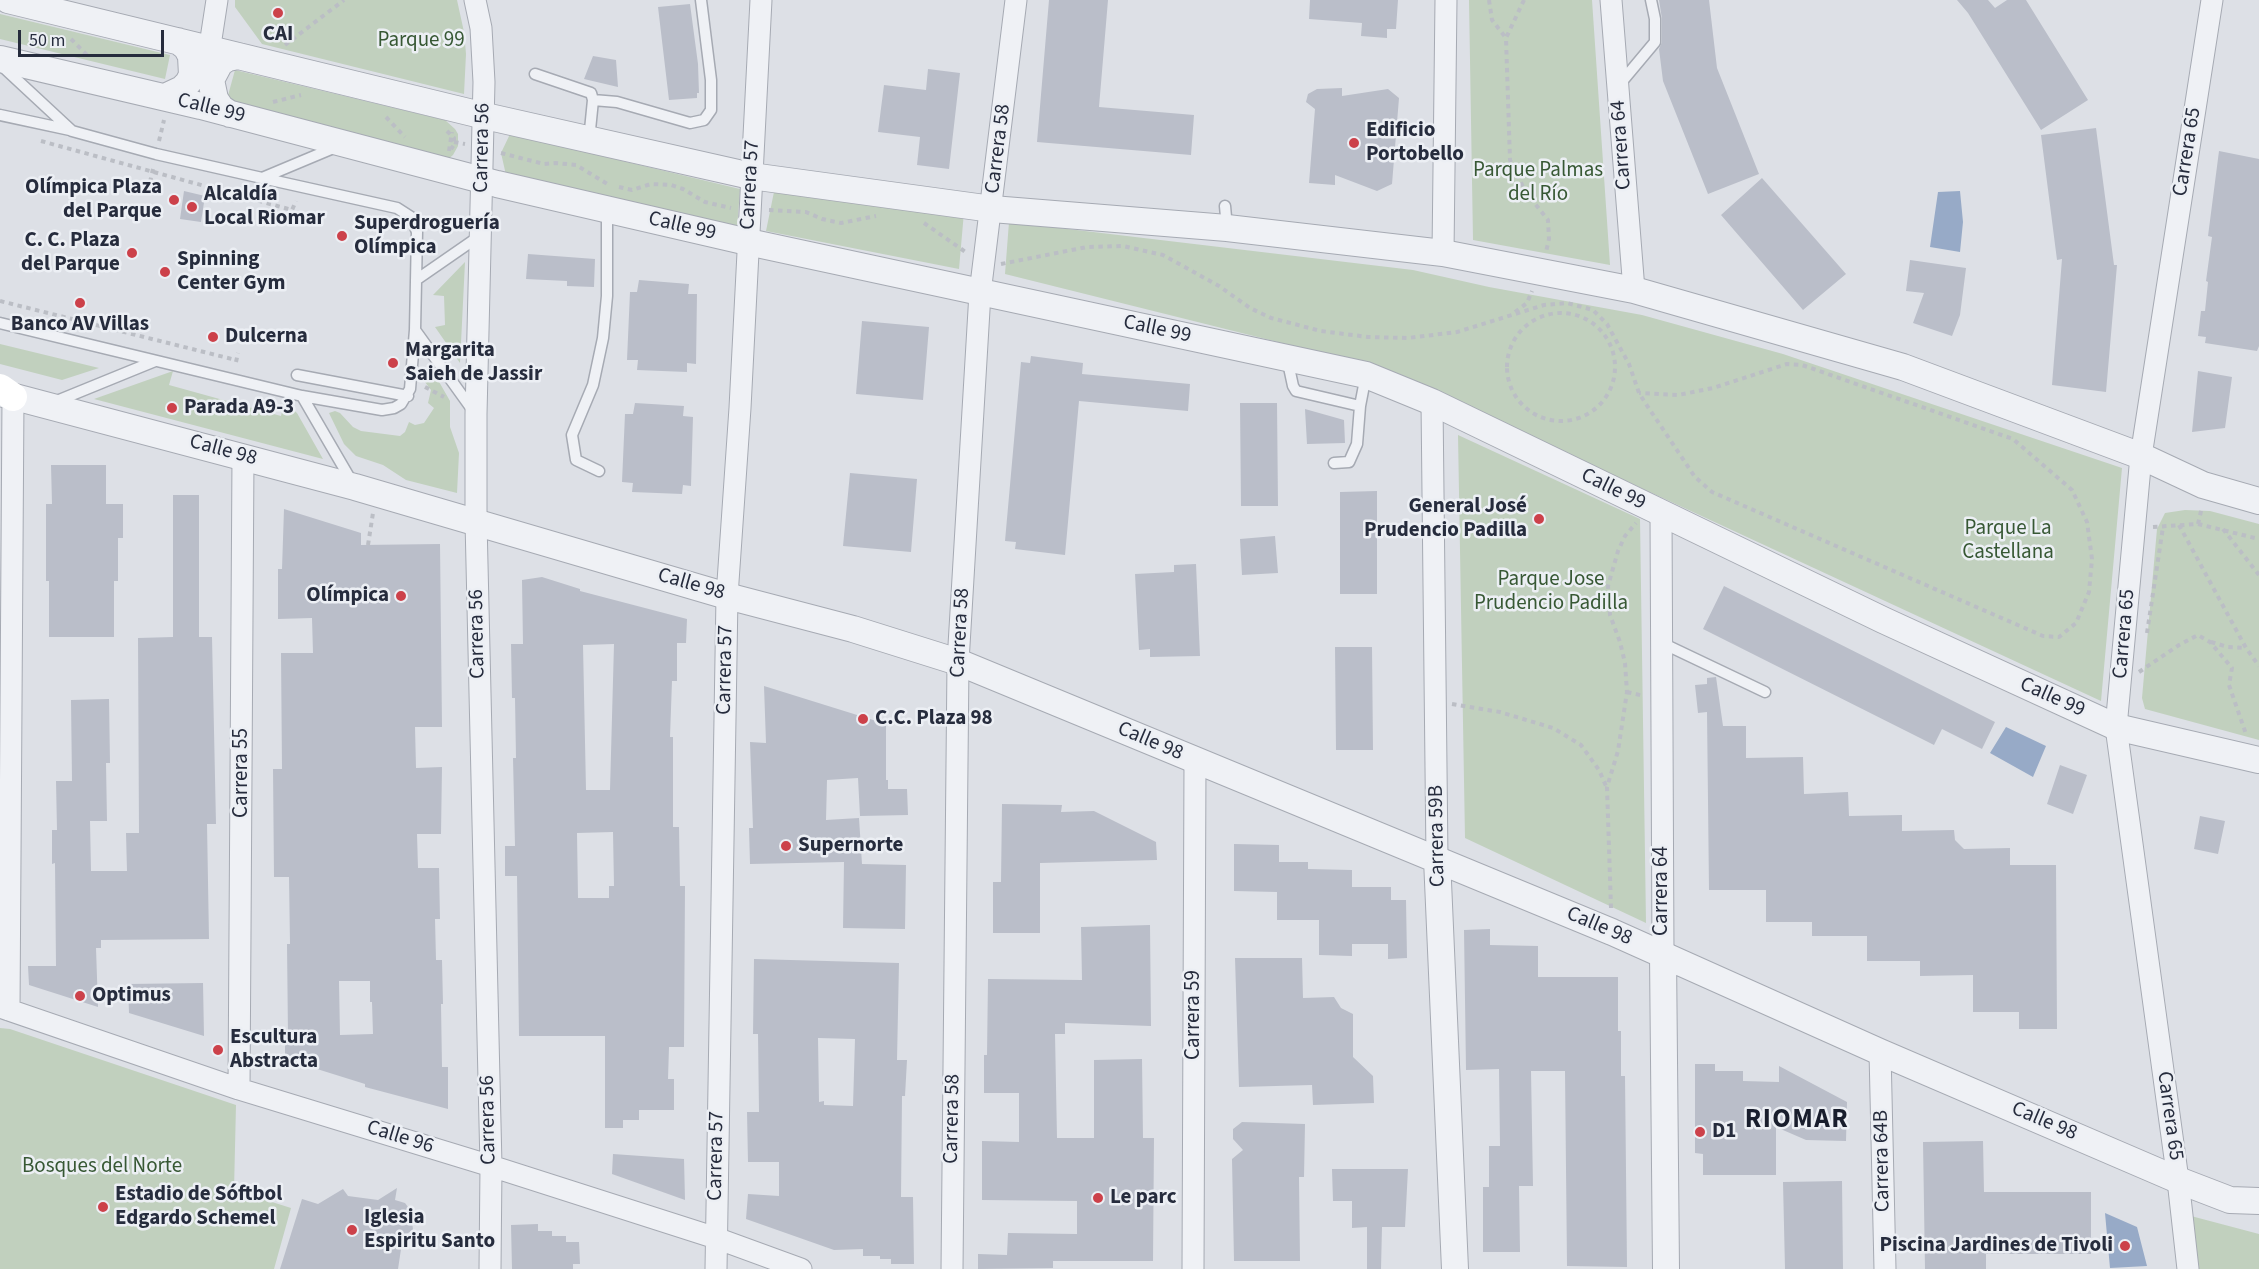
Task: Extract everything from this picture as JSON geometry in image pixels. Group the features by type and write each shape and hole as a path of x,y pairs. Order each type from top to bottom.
{"street":[{"path":"8,0 484,116 751,176 992,209 1226,217 1443,253 1634,290 1903,367 2140,456 2203,485 2259,501"},
{"path":"201,106 217,0"},
{"name":"Carrera 56","path":"476,0 482,38 484,116 483,180 474,231 476,521 490,1166 490,1269"},
{"name":"Carrera 58","path":"952,1269 958,662 980,293 1016,0"},
{"path":"1443,253 1446,0"},
{"name":"Carrera 64","path":"1611,0 1634,290"},
{"name":"Carrera 65","path":"2188,1269 2178,1180 2116,727 2135,666 2134,525 2140,456 2212,0"},
{"name":"Carrera 57","path":"716,1269 727,596 760,2"},
{"path":"165,97 182,89 192,75 191,56 178,41"},
{"path":"230,114 221,108 215,99 211,80 220,63 238,56"},
{"name":"Calle 99","path":"0,61 165,97 483,180 608,210 980,293 1365,375 1432,402 1882,620 2116,727 2259,760"},
{"path":"4,393 4,1008"},
{"name":"Calle 98","path":"4,393 476,521 727,596 853,628 958,662 1611,932 1880,1052 2178,1180 2230,1200 2259,1201"},
{"name":"Carrera 59B","path":"1432,402 1437,859 1455,1269"},
{"name":"Carrera 55","path":"239,1089 243,457"},
{"name":"Carrera 64","path":"1655,510 1662,642 1662,955 1666,1269"},
{"name":"Carrera 59","path":"1192,1269 1195,760"},
{"name":"Calle 96","path":"4,1008 239,1089 716,1238 801,1269"},
{"name":"Carrera 64B","path":"1880,1052 1885,1269"}],"lane":[{"path":"593,100 617,102 690,123 705,120 711,110 711,80 701,0"},
{"path":"1618,86 1656,42 1651,0"},
{"path":"0,61 72,131"},
{"path":"535,74 591,93 593,100 589,140"},
{"path":"0,115 72,131 156,154 397,208 405,211 415,223 417,232 415,330 411,379 408,396 394,408 382,410 302,396 0,323"},
{"path":"262,178 344,144"},
{"path":"599,471 576,460 572,435 593,385 603,338 607,296 608,210"},
{"path":"416,280 474,231"},
{"path":"415,330 476,414"},
{"path":"1287,358 1296,391 1360,406"},
{"path":"47,405 155,361"},
{"path":"297,375 408,396"},
{"path":"1334,464 1346,464 1358,444 1360,406 1365,375"},
{"path":"302,396 366,490"},
{"path":"1662,642 1765,692"}],"path":[{"path":"284,46 344,0"},
{"path":"1489,0 1492,20 1506,38"},
{"path":"1512,315 1527,303 1540,272 1548,238 1548,220 1525,191 1510,160 1506,38 1524,0"},
{"path":"65,33 91,59"},
{"path":"267,103 309,93"},
{"path":"375,113 397,119"},
{"path":"386,117 412,144"},
{"path":"451,133 457,128"},
{"path":"438,129 451,133"},
{"path":"451,133 454,141 448,151 455,158"},
{"path":"33,138 292,210 295,201 305,203"},
{"path":"501,153 544,165 556,163 576,165 609,186 632,190 651,184 671,185 723,208 806,212 822,219 841,223 878,216"},
{"path":"347,214 400,227 415,223 474,231"},
{"path":"919,221 984,264 1008,263 1087,247 1123,246 1163,255 1219,286 1250,308 1271,318 1321,331 1408,339 1457,332 1544,305 1567,303 1593,310 1607,324 1629,364 1639,393 1695,477 1712,492 2043,636 2059,637 2076,623 2089,592 2092,559 2087,522 2072,490 2013,439 1802,365 1787,363 1713,387 1678,395 1639,393"},
{"path":"0,301 236,360"},
{"path":"1551,313 1574,313 1594,323 1610,341 1616,364 1612,387 1599,407 1580,419 1557,422 1534,415 1517,400 1508,380 1507,358 1515,337 1530,321 1551,313"},
{"path":"411,379 453,402"},
{"path":"366,490 368,545"},
{"path":"1611,932 1607,787 1618,751 1627,692 1623,652 1610,615 1608,586 1625,536 1655,510"},
{"path":"2134,525 2163,527 2198,524 2259,539"},
{"path":"2179,525 2246,648 2259,666"},
{"path":"2146,639 2163,527"},
{"path":"2223,529 2259,575"},
{"path":"2138,683 2135,666 2198,635 2210,642 2228,647 2246,648"},
{"path":"2210,642 2232,668 2229,685 2247,737"},
{"path":"1437,702 1500,712 1553,728 1581,745 1599,770 1607,787"}],"green space":[{"name":"Parque 99","path":"235,0 457,0 466,54 464,94 262,44 235,7"},
{"name":"Parque Palmas del Río","path":"1469,0 1592,0 1610,265 1473,240"},
{"path":"0,14 170,55 165,79 0,39"},
{"path":"235,70 445,120 458,134 458,146 447,160 432,161 227,99"},
{"path":"510,134 740,189 737,229 506,175 501,153"},
{"path":"775,187 964,212 959,269 766,231"},
{"name":"Parque La Castellana","path":"1009,222 1413,270 1489,287 1642,315 1783,354 2122,468 2101,701 1382,368 1005,274"},
{"path":"465,262 460,363 435,327 445,325 444,296 433,295"},
{"path":"0,344 99,368 62,380 0,364"},
{"path":"173,371 169,385 281,416 284,402 297,413 323,459 94,399"},
{"path":"430,371 434,373 450,401 450,427 459,453 457,493 406,480 383,465 356,456 344,444 329,413 335,411 340,413 353,427 361,431 400,436 405,432 409,422 415,425 424,423 434,408 428,403 431,390 425,382 427,373"},
{"name":"Parque Jose Prudencio Padilla","path":"1458,435 1640,519 1646,923 1465,838"},
{"path":"2185,510 2210,511 2259,524 2259,740 2145,709 2142,698 2157,529 2165,513"},
{"name":"Bosques del Norte","path":"0,1028 10,1029 236,1105 234,1190 291,1208 274,1269 0,1269"},
{"path":"2191,1216 2259,1234 2259,1269 2196,1269"}],"water":[{"path":"1960,191 1963,222 1960,252 1930,247 1938,192"},
{"path":"2006,727 2046,746 2033,777 1990,753"},
{"name":"Piscina Jardines de Tivoli","path":"2105,1213 2137,1227 2147,1266 2110,1268"}],"building":[{"path":"1049,0 1108,0 1099,107 1194,115 1191,155 1037,142"},
{"path":"1310,0 1398,0 1396,29 1387,29 1387,38 1361,36 1362,23 1309,19"},
{"path":"1659,0 1709,0 1717,68 1759,174 1708,194 1663,81 1659,49 1662,42 1662,19"},
{"path":"1957,0 1988,0 1995,8 2007,0 2026,0 2088,100 2041,130 1968,13"},
{"path":"690,4 698,64 699,93 697,93 697,98 669,100 658,7"},
{"path":"593,56 616,60 618,87 584,79"},
{"path":"928,69 960,73 949,169 917,165 920,137 878,132 884,85 926,90"},
{"name":"Edificio Portobello","path":"1342,88 1342,96 1388,89 1399,98 1392,184 1377,191 1335,175 1335,185 1309,183 1315,109 1306,102 1308,94 1317,89"},
{"path":"2096,128 2114,265 2117,265 2106,392 2052,385 2062,259 2057,260 2041,135"},
{"path":"2219,151 2259,159 2259,346 2257,351 2205,343 2206,337 2198,336 2201,311 2205,311 2208,282 2206,281 2212,237 2208,236"},
{"path":"1762,178 1846,274 1803,310 1721,215"},
{"name":"Alcaldía Local Riomar","path":"184,191 205,196 201,222 180,219"},
{"path":"528,254 595,259 594,287 567,286 567,281 526,279"},
{"path":"1910,260 1966,268 1960,315 1952,336 1913,323 1924,293 1906,291"},
{"path":"639,280 689,284 688,294 697,294 696,364 687,363 687,372 637,370 638,360 627,360 630,292 637,292"},
{"path":"862,321 929,327 923,400 856,394"},
{"path":"1031,356 1083,363 1082,374 1190,384 1188,411 1079,401 1065,555 1015,549 1016,542 1005,541 1021,362 1030,363"},
{"path":"2198,371 2232,377 2225,428 2192,432"},
{"path":"635,403 684,406 683,416 693,417 691,486 683,485 682,494 632,492 633,483 622,482 625,414 633,414"},
{"path":"1240,403 1277,403 1278,506 1241,506"},
{"path":"1305,409 1344,420 1345,443 1307,444"},
{"path":"51,465 106,465 106,504 123,504 123,538 118,538 118,581 114,581 114,637 49,637 46,504 52,504"},
{"path":"850,473 917,479 911,552 843,546"},
{"path":"1377,491 1377,594 1340,594 1340,492"},
{"path":"173,495 199,495 199,637 212,637 216,824 207,824 209,939 101,940 101,948 96,948 98,1007 29,985 28,966 56,966 55,863 52,864 52,830 57,830 56,781 72,781 71,700 109,699 110,763 106,763 107,821 90,821 91,871 127,871 126,833 139,833 138,638 173,637"},
{"path":"284,509 361,533 361,545 440,544 442,727 415,727 416,768 442,767 441,834 417,834 418,868 439,868 440,919 435,919 436,960 442,960 442,1067 448,1067 448,1109 365,1087 365,1084 285,1059 285,1036 288,1036 289,877 274,877 273,769 282,769 281,653 313,653 312,618 278,619 278,569 282,569","holes":["339,981 370,981 373,1034 340,1035"]},
{"path":"1275,536 1278,573 1242,575 1240,539"},
{"path":"1196,564 1200,656 1150,657 1150,649 1139,650 1135,574 1174,572 1174,565"},
{"path":"542,577 580,589 580,591 687,619 686,643 677,643 677,681 672,681 670,737 673,737 673,827 679,827 680,886 685,886 684,1047 669,1047 668,1079 674,1079 674,1110 639,1110 639,1120 623,1120 623,1128 605,1128 605,1036 519,1036 517,876 505,876 505,846 515,846 513,758 516,758 515,698 512,698 511,644 523,644 522,580","holes":["614,644 610,790 586,790 583,645","613,832 614,886 609,886 609,898 578,898 577,833"]},
{"path":"1724,586 1995,722 1982,749 1942,729 1934,745 1703,629"},
{"path":"1335,647 1372,647 1373,750 1336,750"},
{"path":"1716,677 1723,726 1746,726 1746,758 1803,757 1804,794 1848,792 1849,816 1902,815 1902,831 1954,830 1955,840 1964,849 2010,848 2010,865 2056,865 2057,1029 2019,1029 2019,1012 1973,1012 1973,975 1920,976 1920,961 1867,961 1867,936 1812,936 1812,922 1766,922 1766,890 1709,890 1707,712 1698,713 1695,685 1707,684 1707,678"},
{"path":"764,686 886,724 888,789 907,789 908,815 860,816 858,778 827,780 826,820 859,818 862,864 906,865 905,929 843,928 844,862 750,864 749,828 753,828 750,742 766,743"},
{"path":"2060,765 2087,775 2073,814 2047,804"},
{"path":"1002,804 1062,805 1061,812 1094,811 1156,842 1157,860 1040,863 1040,933 993,933 993,882 1001,882"},
{"path":"2200,816 2225,821 2218,854 2194,849"},
{"path":"1234,844 1279,845 1279,862 1308,862 1308,869 1352,870 1352,887 1391,887 1391,900 1406,900 1407,958 1388,959 1388,944 1352,944 1352,956 1319,955 1319,920 1277,920 1277,892 1234,891"},
{"path":"1150,925 1151,1026 1065,1023 1065,1034 1055,1034 1057,1138 1094,1138 1094,1060 1142,1059 1143,1138 1154,1138 1153,1261 1053,1261 1053,1268 978,1269 978,1254 1007,1255 1008,1233 1077,1234 1077,1201 982,1200 982,1141 1019,1142 1019,1093 984,1093 988,979 1082,980 1081,927"},
{"path":"1490,929 1490,945 1538,946 1538,977 1618,977 1621,1076 1625,1076 1627,1267 1567,1266 1565,1071 1531,1071 1533,1186 1519,1186 1520,1252 1483,1252 1483,1187 1489,1187 1489,1146 1500,1146 1499,1069 1466,1070 1464,930"},
{"path":"1235,958 1302,958 1303,998 1334,997 1341,1008 1353,1014 1353,1057 1373,1076 1374,1103 1313,1105 1312,1085 1239,1087"},
{"path":"754,959 899,963 897,1060 907,1060 905,1096 902,1096 901,1197 913,1197 914,1264 891,1264 891,1259 880,1259 880,1256 863,1256 863,1249 834,1250 746,1219 748,1194 779,1196 779,1162 748,1162 747,1112 759,1112 758,1034 753,1034","holes":["818,1038 855,1039 853,1106 824,1105 824,1101 819,1102"]},
{"path":"203,983 204,1036 129,1013 128,984"},
{"path":"1695,1064 1715,1064 1715,1071 1743,1071 1743,1081 1779,1082 1779,1066 1847,1102 1846,1141 1806,1140 1776,1127 1776,1175 1703,1175 1703,1154 1695,1153"},
{"path":"1242,1122 1305,1124 1304,1177 1299,1177 1300,1261 1234,1261 1232,1159 1243,1150 1233,1139 1233,1129"},
{"path":"1983,1141 1984,1192 2091,1192 2091,1254 1986,1254 1986,1269 1925,1269 1923,1142"},
{"path":"613,1154 684,1159 685,1200 612,1174"},
{"path":"1332,1169 1408,1169 1405,1227 1382,1227 1381,1269 1367,1269 1367,1227 1352,1228 1352,1201 1333,1201"},
{"path":"1842,1181 1843,1269 1785,1269 1783,1182"},
{"name":"Iglesia Espiritu Santo","path":"397,1188 395,1200 405,1203 411,1211 413,1230 403,1236 398,1269 280,1269 302,1199 318,1204 343,1189 348,1196 378,1200"},
{"path":"538,1224 538,1231 552,1231 552,1236 566,1236 566,1242 579,1242 580,1264 573,1264 573,1269 512,1269 511,1225"}],"place":[{"name":"CAI","path":"278,13"},
{"name":"Edificio Portobello","path":"1354,143"},
{"name":"Olímpica Plaza del Parque","path":"174,200"},
{"name":"Alcaldía Local Riomar","path":"192,207"},
{"name":"Superdroguería Olímpica","path":"342,236"},
{"name":"C. C. Plaza del Parque","path":"132,253"},
{"name":"Spinning Center Gym","path":"165,272"},
{"name":"Banco AV Villas","path":"80,303"},
{"name":"Dulcerna","path":"213,337"},
{"name":"Margarita Saieh de Jassir","path":"393,363"},
{"name":"Parada A9-3","path":"172,408"},
{"name":"General José Prudencio Padilla","path":"1539,519"},
{"name":"Olímpica","path":"401,596"},
{"name":"C.C. Plaza 98","path":"863,719"},
{"name":"Supernorte","path":"786,846"},
{"name":"Optimus","path":"80,996"},
{"name":"Escultura Abstracta","path":"218,1050"},
{"name":"D1","path":"1700,1132"},
{"name":"Le parc","path":"1098,1198"},
{"name":"Estadio de Sóftbol Edgardo Schemel","path":"103,1207"},
{"name":"Iglesia Espiritu Santo","path":"352,1230"},
{"name":"Piscina Jardines de Tivoli","path":"2125,1246"}],"district":[{"name":"RIOMAR","path":"1797,1121"}]}
